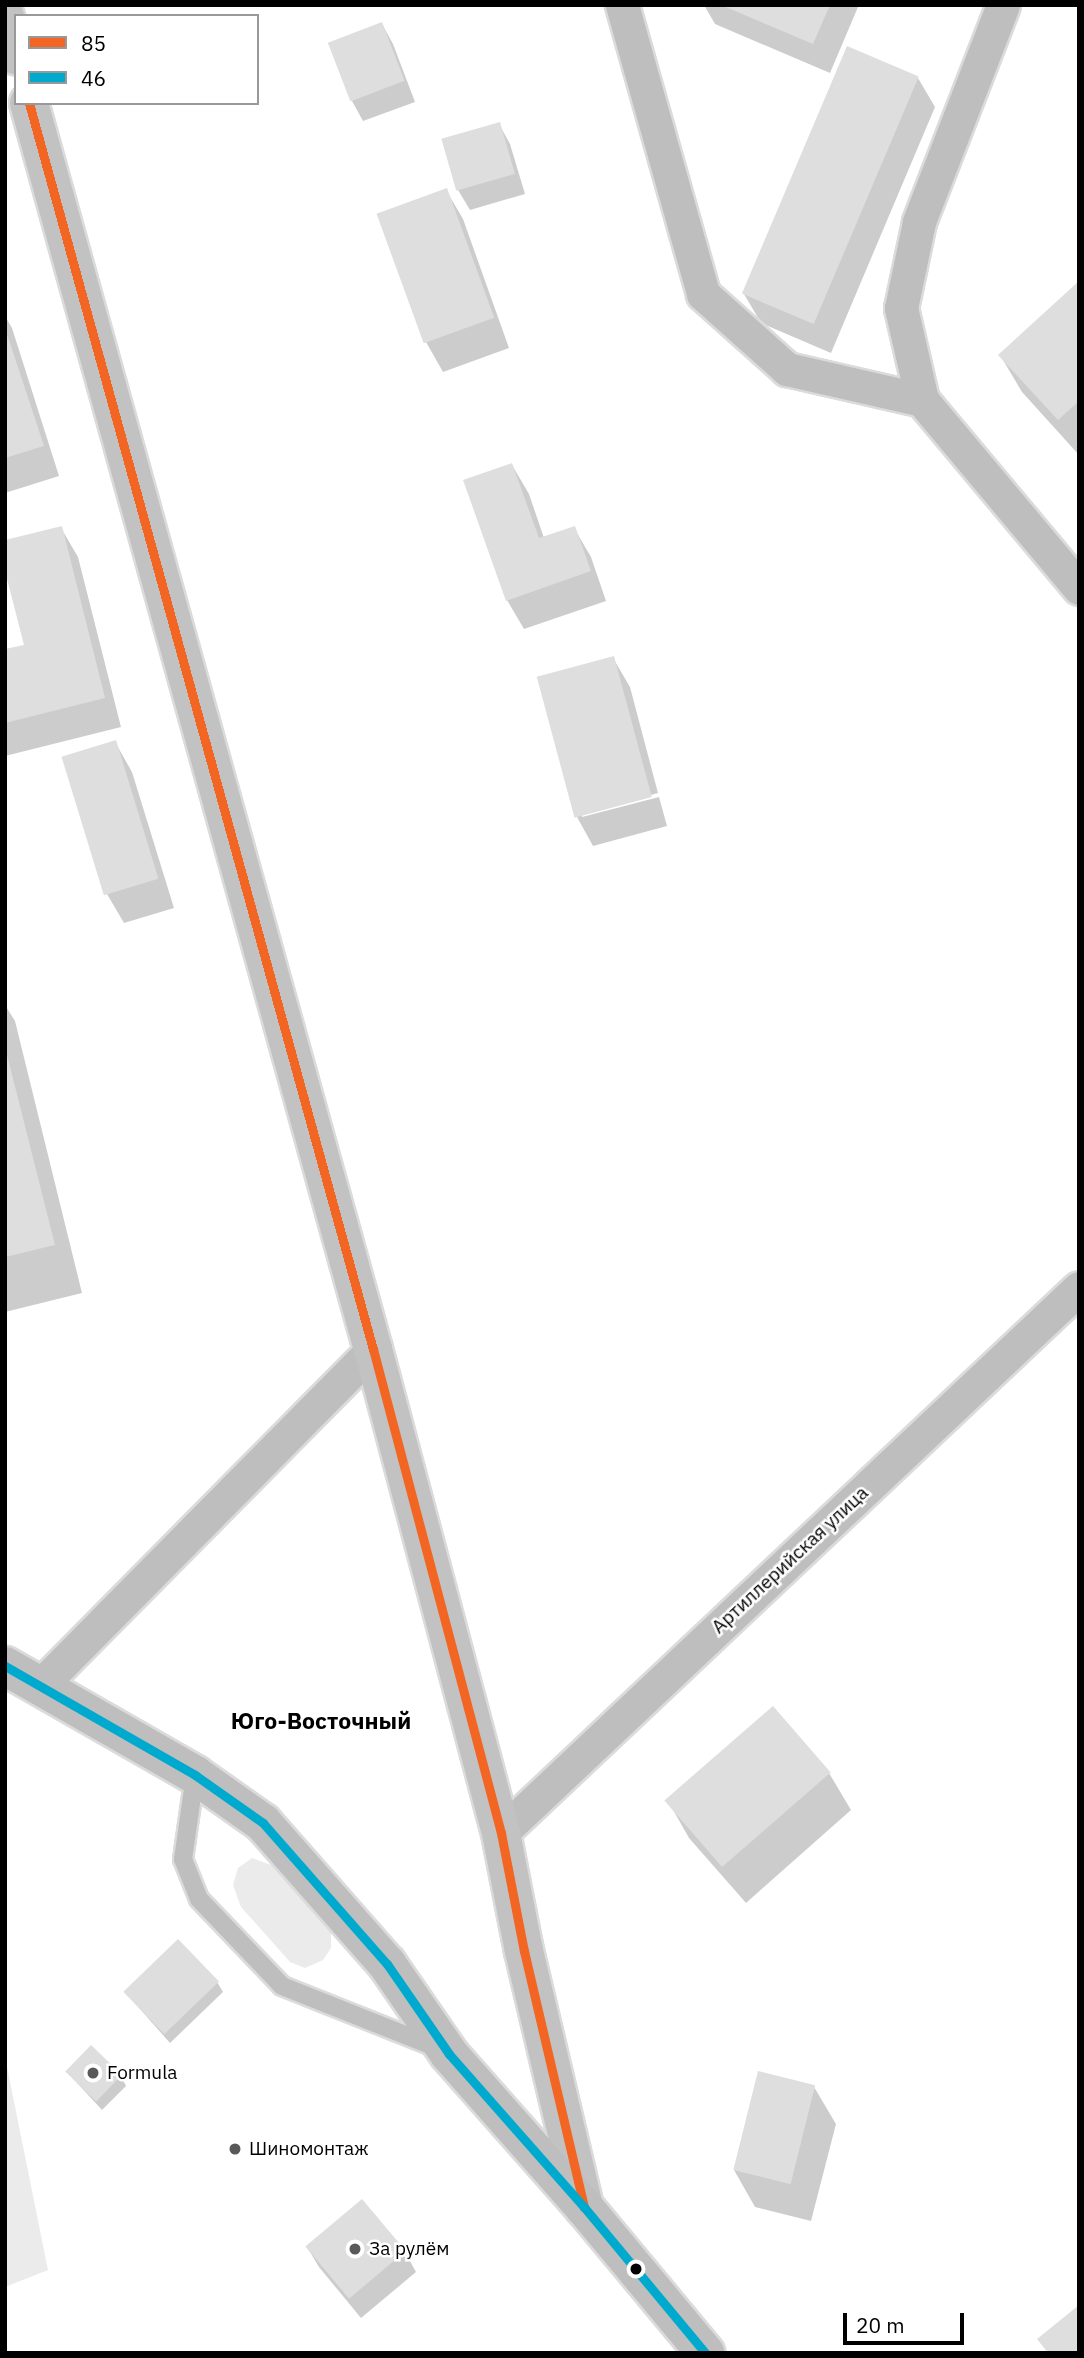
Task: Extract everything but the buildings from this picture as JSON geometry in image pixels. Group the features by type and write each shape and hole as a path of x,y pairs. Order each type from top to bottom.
{"highway":[{"path":"5,1666 195,1775 263,1823 387,1964 449,2054 584,2207 705,2353"}],"main road":[{"path":"5,17 14,48"},
{"path":"30,105 373,1349 500,1833 523,1951 584,2207"}],"street":[{"path":"622,5 703,294 787,369 922,400"},
{"path":"1003,5 919,222 901,308 922,400 1074,573"},
{"name":"Артиллерийская улица","path":"500,1833 1079,1288"},
{"path":"41,1685 373,1349"}],"lane":[{"path":"195,1775 184,1859 199,1899 282,1986 406,2034 449,2054"}],"shaded area":[{"path":"252,1858 271,1865 331,1932 331,1948 323,1960 305,1968 290,1962 241,1907 233,1885 238,1868"},
{"path":"5,2057 48,2270 5,2287"}],"transit line":[{"name":"85","path":"30,105 373,1349 501,1833 524,1951 584,2207"},
{"name":"46","path":"5,1666 195,1775 263,1823 387,1964 449,2054 584,2207 705,2353"}],"place":[{"name":"Formula","path":"93,2073"},
{"name":"Шиномонтаж","path":"235,2149"},
{"name":"За рулём","path":"355,2249"}],"district":[{"name":"Юго-Восточный","path":"321,1720"}]}
